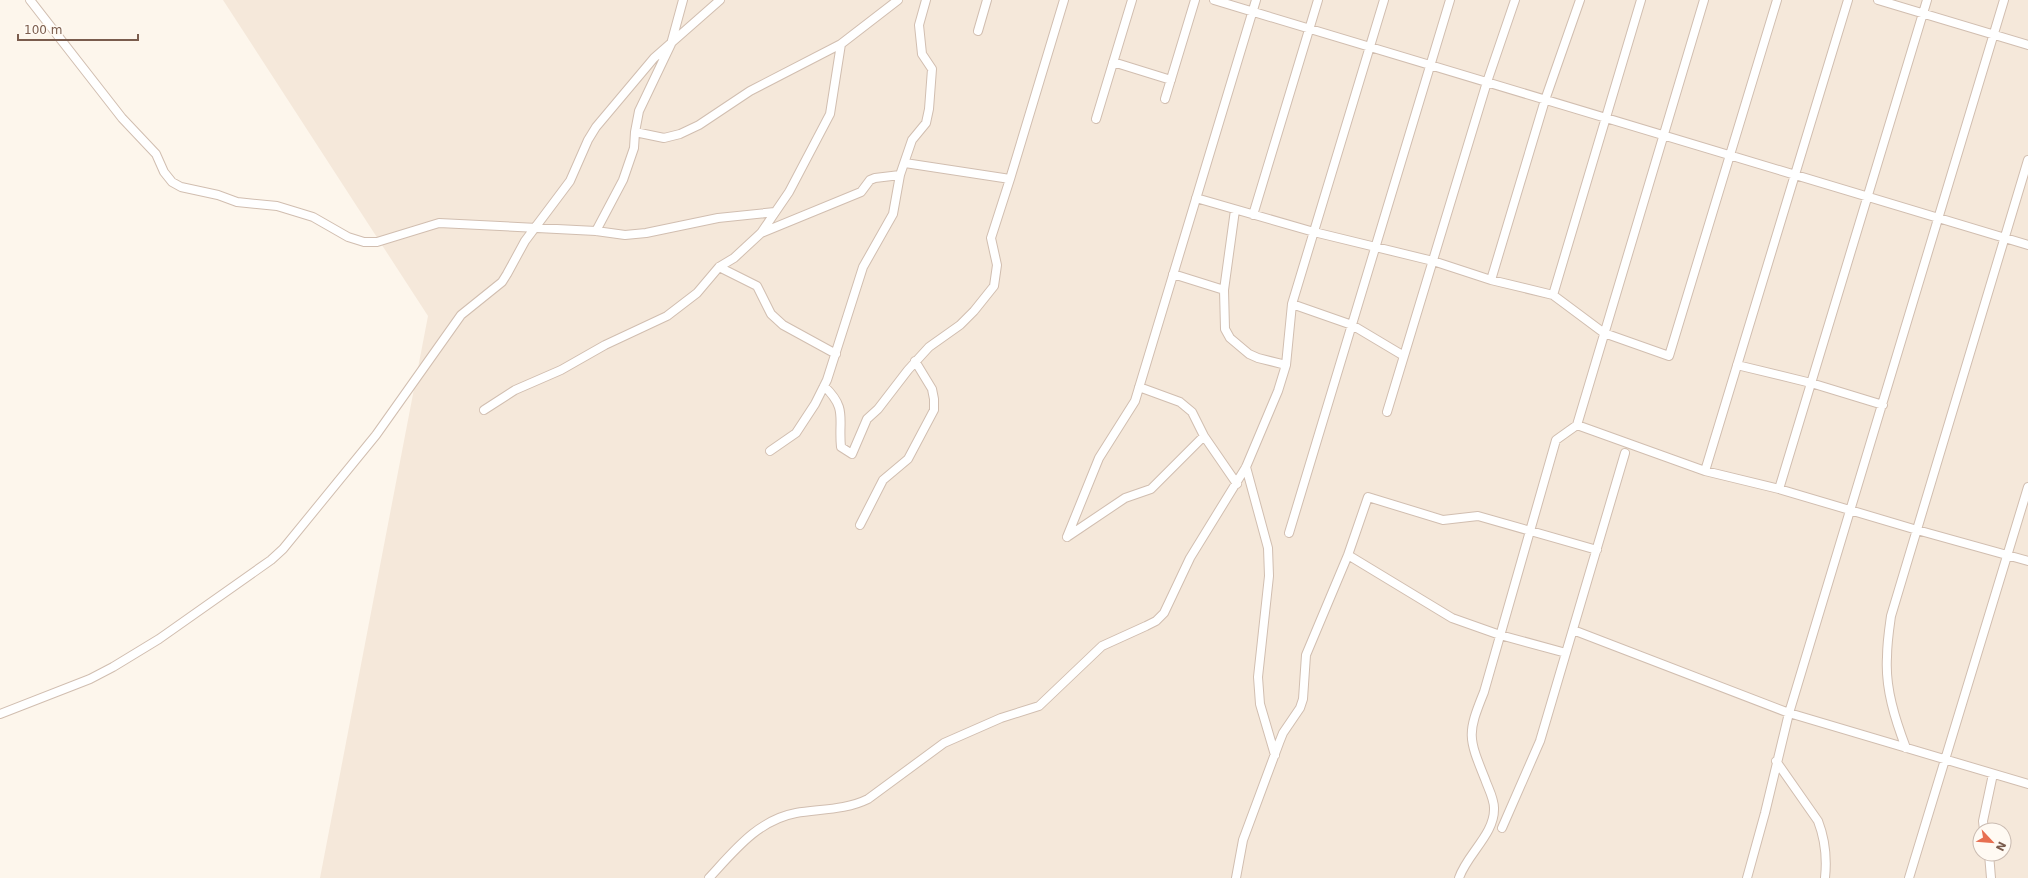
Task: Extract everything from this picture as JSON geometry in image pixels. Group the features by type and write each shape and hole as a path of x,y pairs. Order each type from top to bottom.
{"street":[{"path":"30,0 122,118 156,154 164,172 172,182 181,187 218,195 236,202 278,206 313,217 348,237 364,242 377,242 439,223 625,235 718,218 775,212"},
{"path":"596,232 623,180 634,148 635,132 643,99 671,44 683,0"},
{"path":"0,714 90,679 113,667 159,639 271,560 297,533 366,448 460,315 504,278 534,229 570,181 588,140 596,127 642,72 720,0"},
{"path":"635,132 664,138 680,134 699,125 750,91 841,44 898,0"},
{"path":"770,451 796,433 815,404 824,386 836,354 863,267 892,214 900,175 912,140 926,123 929,109 932,69 922,54 919,24 926,0"},
{"path":"978,31 987,0"},
{"path":"824,386 836,398 840,408 841,447 852,454 867,419 878,409 915,361 934,342 960,325 974,311 994,286 997,265 991,238 1064,0"},
{"path":"1096,119 1132,0"},
{"path":"1165,99 1195,0"},
{"path":"1214,0 2028,245"},
{"path":"1204,436 1151,488 1125,498 1067,537 1099,458 1135,401 1256,0"},
{"path":"1253,215 1318,0"},
{"path":"709,878 739,845 762,826 775,819 795,813 856,805 868,799 944,743 1001,718 1039,706 1102,646 1156,621 1164,613 1196,548 1210,528 1246,468 1278,391 1286,365 1292,304 1384,0"},
{"path":"1289,534 1450,0"},
{"path":"1387,412 1487,82 1515,0"},
{"path":"1491,280 1546,100 1580,0"},
{"path":"1553,295 1641,0"},
{"path":"1459,878 1466,863 1490,825 1494,815 1492,798 1470,740 1473,718 1484,692 1556,440 1577,425 1704,0"},
{"path":"1196,198 1314,232 1433,261 1491,280 1553,295 1604,333 1669,356 1777,0"},
{"path":"1705,471 1848,0"},
{"path":"1878,0 2028,45"},
{"path":"1779,489 1927,0"},
{"path":"1747,878 1765,813 1776,761 1789,713 2004,0"},
{"path":"484,410 515,390 561,370 604,345 667,316 696,293 719,267 734,258 761,233 789,192 830,114 841,44"},
{"path":"1113,62 1171,80"},
{"path":"1906,748 1895,718 1888,679 1886,658 1891,616 2028,160"},
{"path":"905,163 1010,179"},
{"path":"761,233 861,192 870,180 900,175"},
{"path":"1235,210 1224,290 1225,329 1230,338 1249,354 1258,358 1286,365"},
{"path":"719,267 757,286 771,314 782,325 836,354"},
{"path":"1173,274 1224,290"},
{"path":"1292,304 1352,325 1404,356"},
{"path":"860,526 883,480 908,459 934,410 932,389 915,361"},
{"path":"1737,365 1811,383 1883,405"},
{"path":"1139,387 1180,402 1192,412 1204,436 1236,484"},
{"path":"1577,425 1705,471 1779,489 2028,561"},
{"path":"1502,828 1540,741 1625,453"},
{"path":"1246,468 1268,548 1269,576 1258,677 1260,704 1275,755"},
{"path":"1909,878 2028,487"},
{"path":"1236,878 1244,840 1283,732 1300,708 1303,699 1306,655 1348,555 1368,497 1443,520 1478,516 1597,550"},
{"path":"1348,555 1452,618 1500,635 1566,653"},
{"path":"1573,630 1789,713 2028,784"},
{"path":"1776,761 1818,821 1827,863 1825,878"},
{"path":"1984,822 1984,814 1993,774"},
{"path":"1990,862 1991,878"}],"shaded area":[{"path":"223,0 2028,0 2028,878 320,878 428,316"}]}
